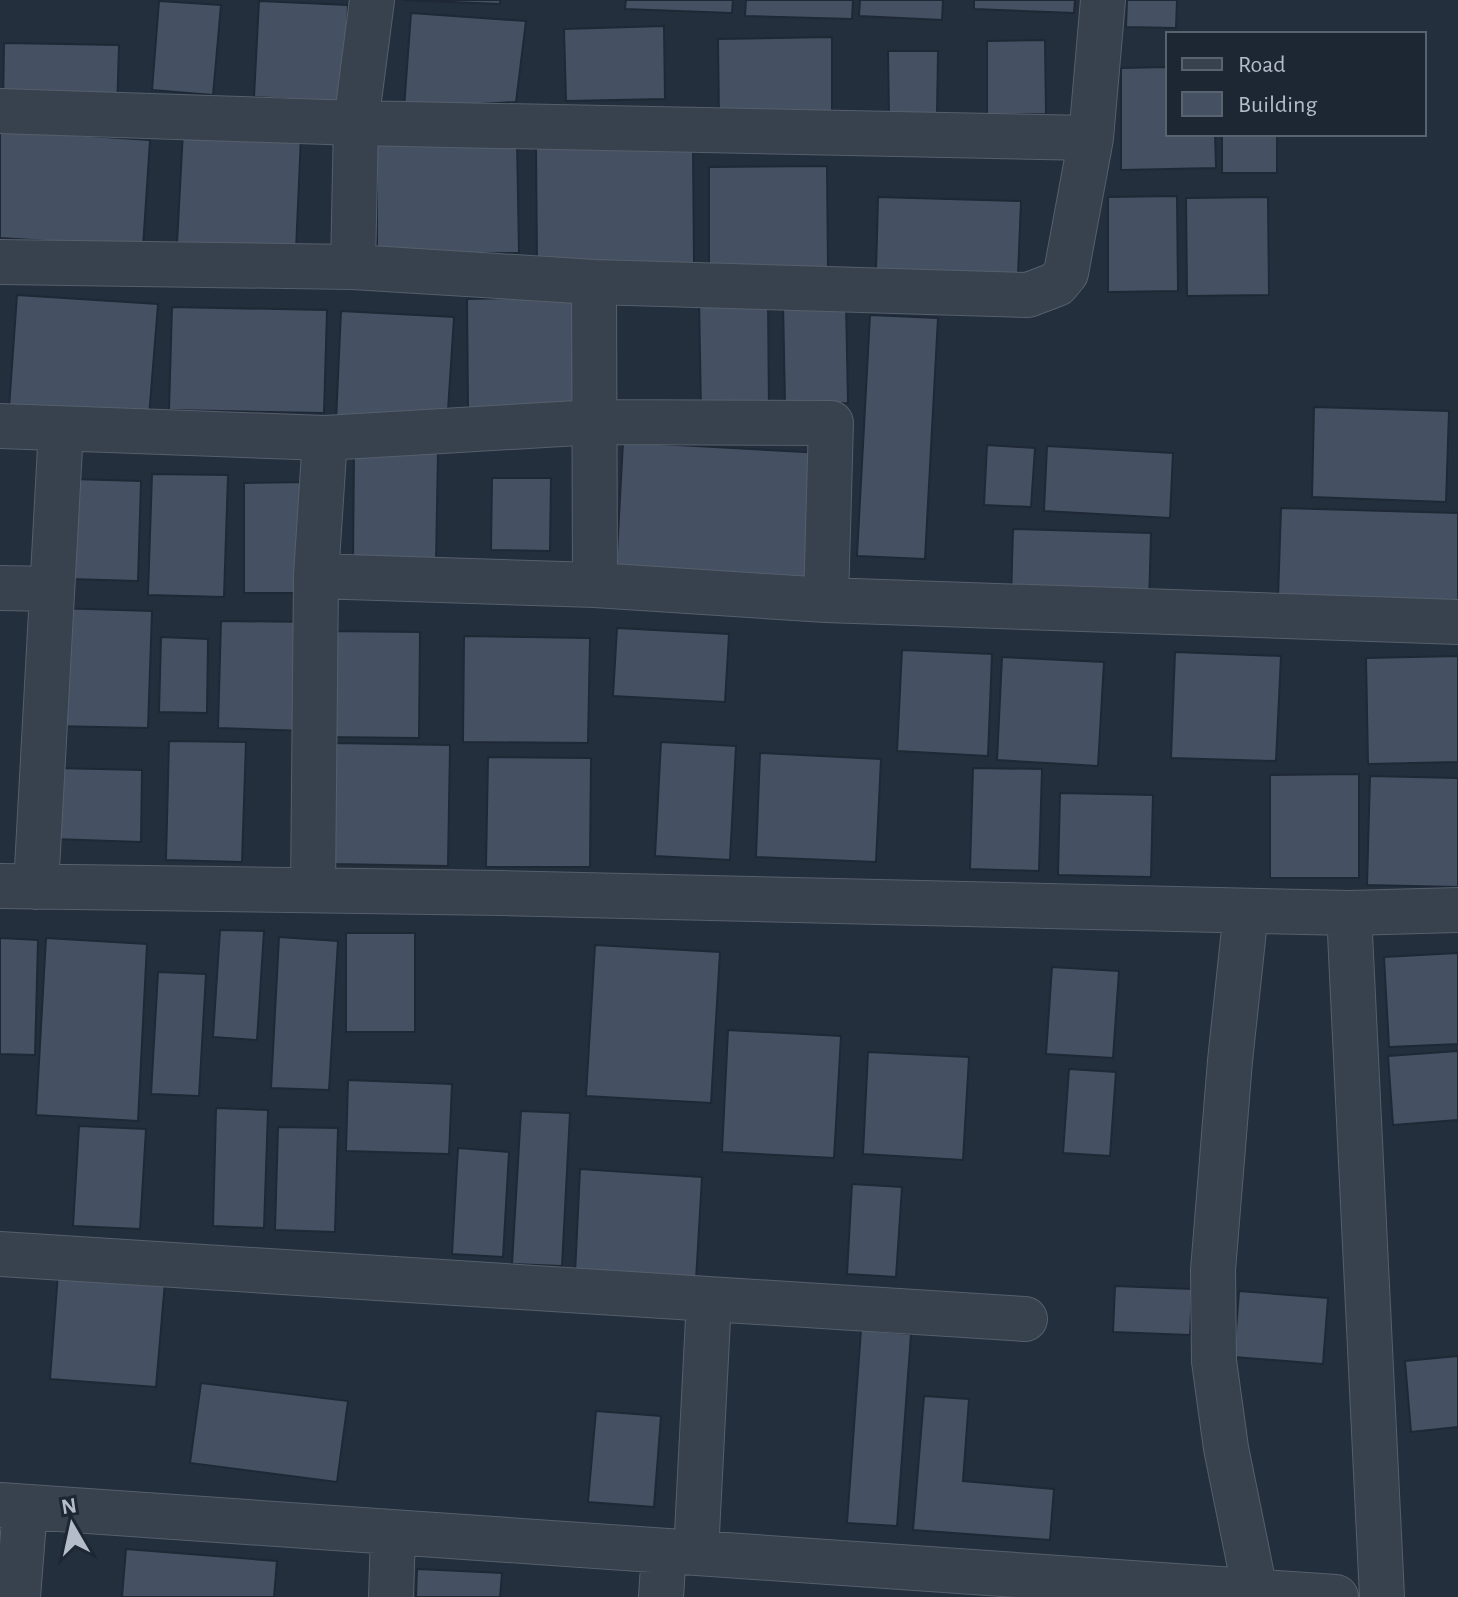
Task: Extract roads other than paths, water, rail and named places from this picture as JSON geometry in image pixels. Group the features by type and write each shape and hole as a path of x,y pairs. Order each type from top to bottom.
{"street":[{"path":"353,267 356,123 372,0"},
{"path":"0,262 353,267 594,282 1028,295 1057,284 1066,273 1091,138 1103,0"},
{"path":"0,111 356,123 1091,138"},
{"path":"594,282 595,585"},
{"path":"0,426 325,438 595,422 831,423 826,600"},
{"path":"61,429 52,589 18,886 1349,913 1458,910"},
{"path":"313,890 316,576 325,438"},
{"path":"316,576 595,585 826,600 1458,622"},
{"path":"0,588 52,589"},
{"path":"1246,911 1213,1270 1213,1330 1214,1361 1226,1448 1255,1591"},
{"path":"1349,913 1382,1597"},
{"path":"0,1254 1025,1319"},
{"path":"661,1597 680,1552 709,1299"},
{"path":"18,1597 12,1507 680,1552 917,1583 1189,1592 1255,1591 1336,1597"},
{"path":"391,1597 393,1533"}]}
